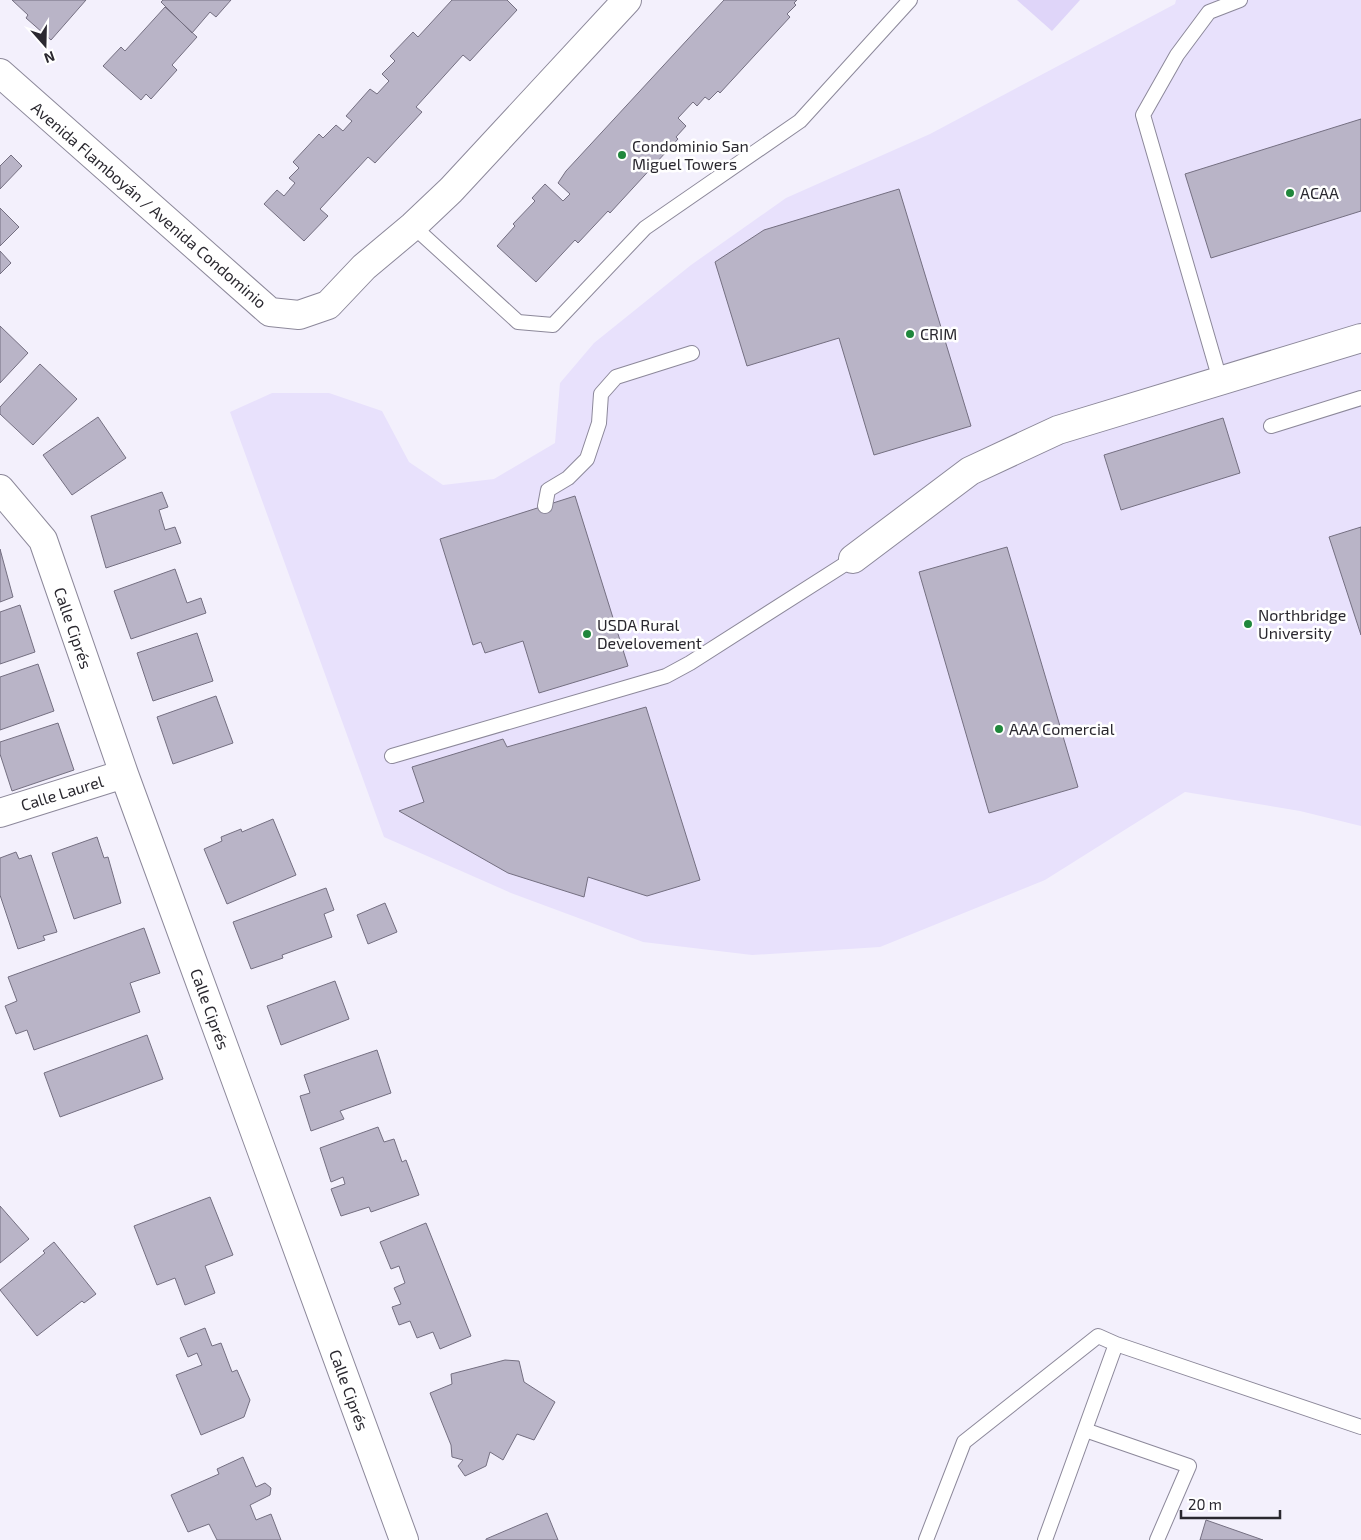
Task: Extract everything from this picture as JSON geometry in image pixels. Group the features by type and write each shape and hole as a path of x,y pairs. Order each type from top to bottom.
{"street":[{"name":"Avenida Flamboyán / Avenida Condominio","path":"0,73 270,312 298,315 328,305 364,267 413,226 451,190 627,0"},
{"path":"853,559 970,471 1058,430 1361,338"},
{"name":"Calle Ciprés","path":"0,488 43,540 124,774 404,1540"},
{"name":"Calle Laurel","path":"0,813 124,774"}],"lane":[{"path":"413,226 518,322 553,325 646,228 800,120 910,0"},
{"path":"1220,380 1143,115 1177,55 1208,12 1240,0"},
{"path":"544,506 548,490 568,478 587,459 599,423 601,394 616,377 692,353"},
{"path":"1271,426 1361,398"},
{"path":"392,756 666,676 690,663 853,559"},
{"path":"926,1540 964,1442 1098,1336 1116,1344 1361,1427"},
{"path":"1044,1540 1116,1344"},
{"path":"1085,1430 1189,1466 1157,1540"}],"shaded area":[{"path":"1017,0 1080,0 1052,31"},
{"path":"1176,0 1361,0 1361,826 1300,811 1185,792 1045,880 880,947 752,955 643,942 511,893 384,837 230,412 272,393 329,393 382,411 409,462 443,485 494,479 555,443 560,383 594,343 691,265 786,198 930,134 1175,4"}],"building":[{"path":"12,0 86,0 51,40 26,18 28,15"},
{"path":"163,0 231,0 216,17 210,12 192,33 161,2"},
{"path":"452,0 507,0 517,10 470,61 463,55 416,107 422,112 375,163 368,157 320,209 328,216 304,241 264,204 277,190 284,196 295,183 289,178 299,168 293,162 319,134 323,138 336,125 343,131 352,121 346,116 370,89 377,94 389,81 382,74 395,61 390,56 413,32 418,37"},
{"name":"Condominio San Miguel Towers","path":"724,0 797,0 794,3 796,5 787,14 790,17 720,93 718,91 709,100 705,97 697,106 693,102 678,118 686,126 676,137 678,139 610,213 608,211 578,243 575,240 536,282 497,246 515,226 513,224 535,201 532,198 545,184 563,201 570,194 558,183 566,171"},
{"path":"165,7 197,37 172,65 177,70 151,99 146,94 141,100 103,66 121,47 125,51"},
{"path":"1361,119 1361,211 1211,258 1185,174"},
{"path":"11,155 22,166 0,189 0,166"},
{"path":"899,189 971,426 874,455 839,338 747,366 715,262 764,230"},
{"path":"0,208 19,227 0,246"},
{"path":"0,251 11,263 0,274"},
{"path":"0,326 28,353 0,383"},
{"path":"40,364 77,399 33,445 0,414 0,407"},
{"path":"98,417 126,458 72,495 43,455"},
{"path":"1223,418 1240,473 1121,510 1104,455"},
{"path":"162,492 168,507 159,510 165,530 175,527 181,543 106,568 91,516"},
{"path":"575,496 628,666 539,693 523,641 485,653 481,642 473,645 440,539"},
{"path":"1361,527 1361,635 1329,537"},
{"path":"1007,547 1078,787 989,813 919,572"},
{"path":"0,549 13,597 0,602"},
{"path":"175,569 187,603 201,598 206,613 131,639 114,591"},
{"path":"20,605 35,652 0,664 0,612"},
{"path":"197,633 213,681 153,701 137,653"},
{"path":"38,664 54,711 0,730 0,677"},
{"path":"216,696 233,743 173,764 157,717"},
{"path":"646,707 700,880 647,896 588,877 584,897 508,873 399,811 424,802 412,767 503,739 507,747"},
{"path":"58,723 74,770 12,791 0,754 0,742"},
{"path":"273,819 296,875 227,904 204,849 222,841 221,837 241,829 242,832"},
{"path":"97,837 104,858 108,857 121,903 74,919 52,853"},
{"path":"16,852 19,859 31,855 57,932 43,936 45,940 18,949 0,895 0,858"},
{"path":"326,888 334,910 324,914 332,937 282,955 283,958 251,969 233,922"},
{"path":"385,903 397,932 368,944 357,915"},
{"path":"144,928 160,973 130,983 140,1012 34,1050 27,1030 16,1034 5,1006 17,1001 8,977"},
{"path":"335,981 349,1019 281,1045 267,1006"},
{"path":"147,1035 163,1079 60,1117 44,1073"},
{"path":"377,1050 391,1093 340,1111 344,1119 311,1131 300,1096 310,1093 304,1075"},
{"path":"378,1127 384,1142 394,1139 402,1162 406,1160 419,1195 371,1212 369,1207 341,1216 331,1189 345,1184 343,1177 331,1182 320,1148"},
{"path":"210,1197 233,1255 205,1266 215,1293 185,1305 175,1278 157,1285 134,1226"},
{"path":"0,1206 29,1239 0,1263"},
{"path":"426,1223 471,1336 440,1349 433,1332 417,1338 410,1321 399,1325 392,1307 401,1304 394,1288 405,1283 399,1266 391,1269 380,1242"},
{"path":"54,1242 96,1294 84,1303 82,1301 37,1336 0,1290 45,1253 43,1251"},
{"path":"205,1328 212,1346 221,1343 232,1372 237,1370 250,1400 244,1417 201,1435 176,1375 202,1365 197,1353 188,1357 180,1338"},
{"path":"505,1360 519,1361 524,1382 555,1402 534,1440 517,1434 503,1460 490,1452 486,1466 465,1476 458,1466 463,1460 452,1457 451,1445 430,1393 452,1384 451,1374"},
{"path":"243,1457 256,1487 265,1483 271,1488 270,1495 250,1505 256,1520 271,1514 281,1540 217,1540 209,1524 188,1532 171,1495 219,1474 217,1469"},
{"path":"547,1513 558,1540 486,1540 486,1539"},
{"path":"1206,1520 1263,1540 1200,1540"}],"place":[{"name":"Condominio San Miguel Towers","path":"622,155"},
{"name":"ACAA","path":"1290,193"},
{"name":"CRIM","path":"910,334"},
{"name":"Northbridge University","path":"1248,624"},
{"name":"USDA Rural Develovement","path":"587,634"},
{"name":"AAA Comercial","path":"999,729"}]}
